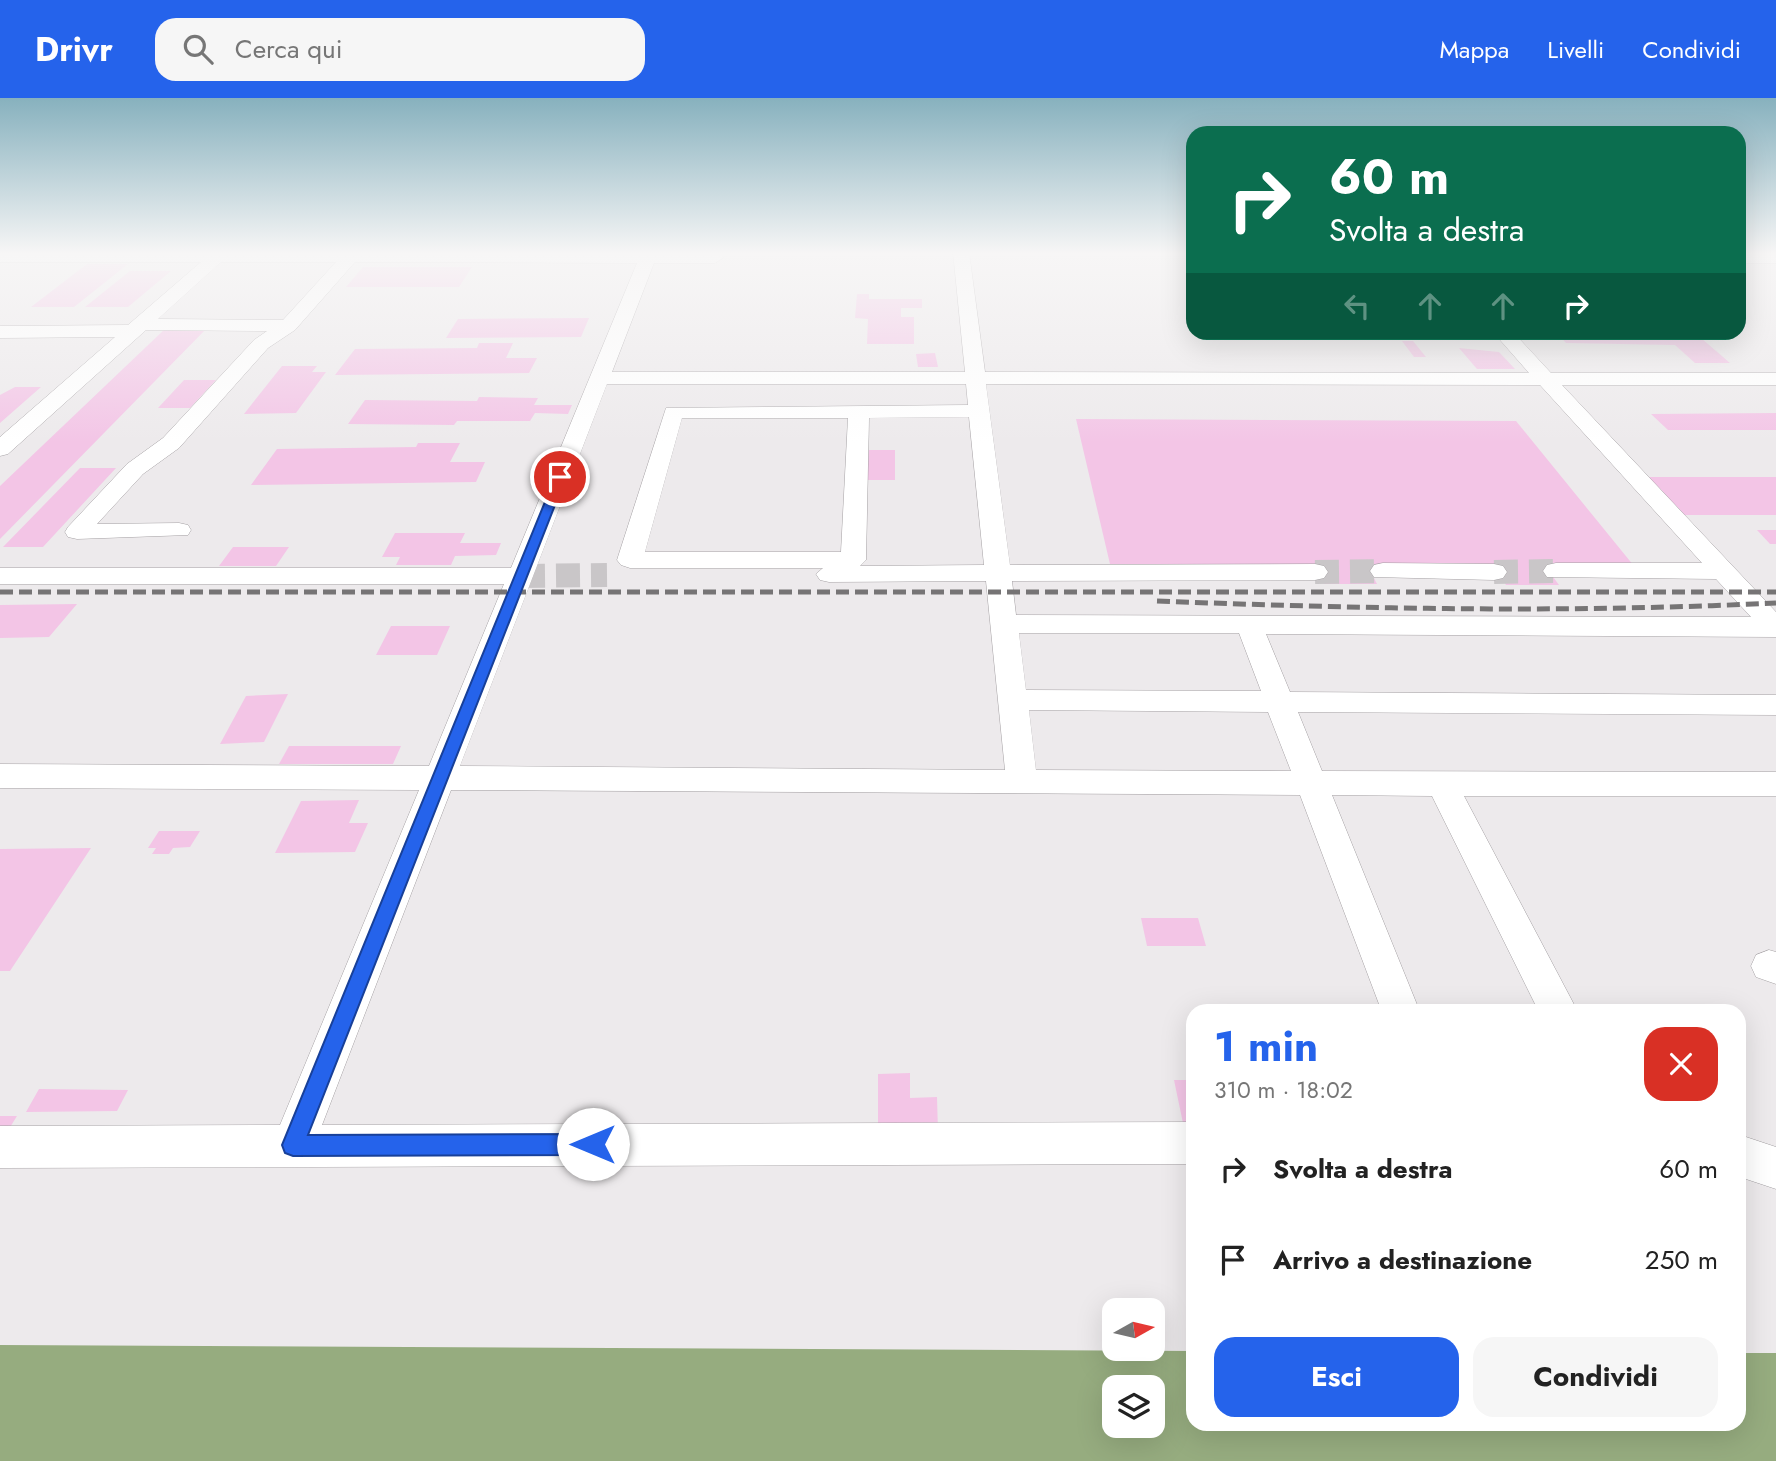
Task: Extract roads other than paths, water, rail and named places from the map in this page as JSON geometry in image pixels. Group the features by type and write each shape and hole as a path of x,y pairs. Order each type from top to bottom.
{"lane":[{"path":"0,449 150,316"},
{"path":"179,530 77,532 135,469 172,443 261,344 288,326 297,316"},
{"path":"293,1145 625,316"},
{"path":"968,316 1022,782"},
{"path":"0,332 288,326"},
{"path":"1509,340 1775,627"},
{"path":"600,378 1776,379"},
{"path":"859,411 853,560 630,560 673,412 859,411 979,411"},
{"path":"1383,571 1494,572"},
{"path":"1556,571 1723,571"},
{"path":"607,575 1315,572"},
{"path":"0,576 521,576"},
{"path":"1003,624 1775,627"},
{"path":"1250,625 1398,1004"},
{"path":"1012,700 1776,705"},
{"path":"0,776 440,776 1313,785 1776,784"},
{"path":"1443,785 1555,1004"},
{"path":"0,1147 1186,1143"},
{"path":"1746,1158 1776,1168"}],"tunnel":[{"path":"1315,572 1383,571"},
{"path":"1494,572 1556,571"},
{"path":"521,576 607,575"}],"railway":[{"path":"0,592 1776,592"},
{"path":"1157,601 1466,609 1776,603"}]}
